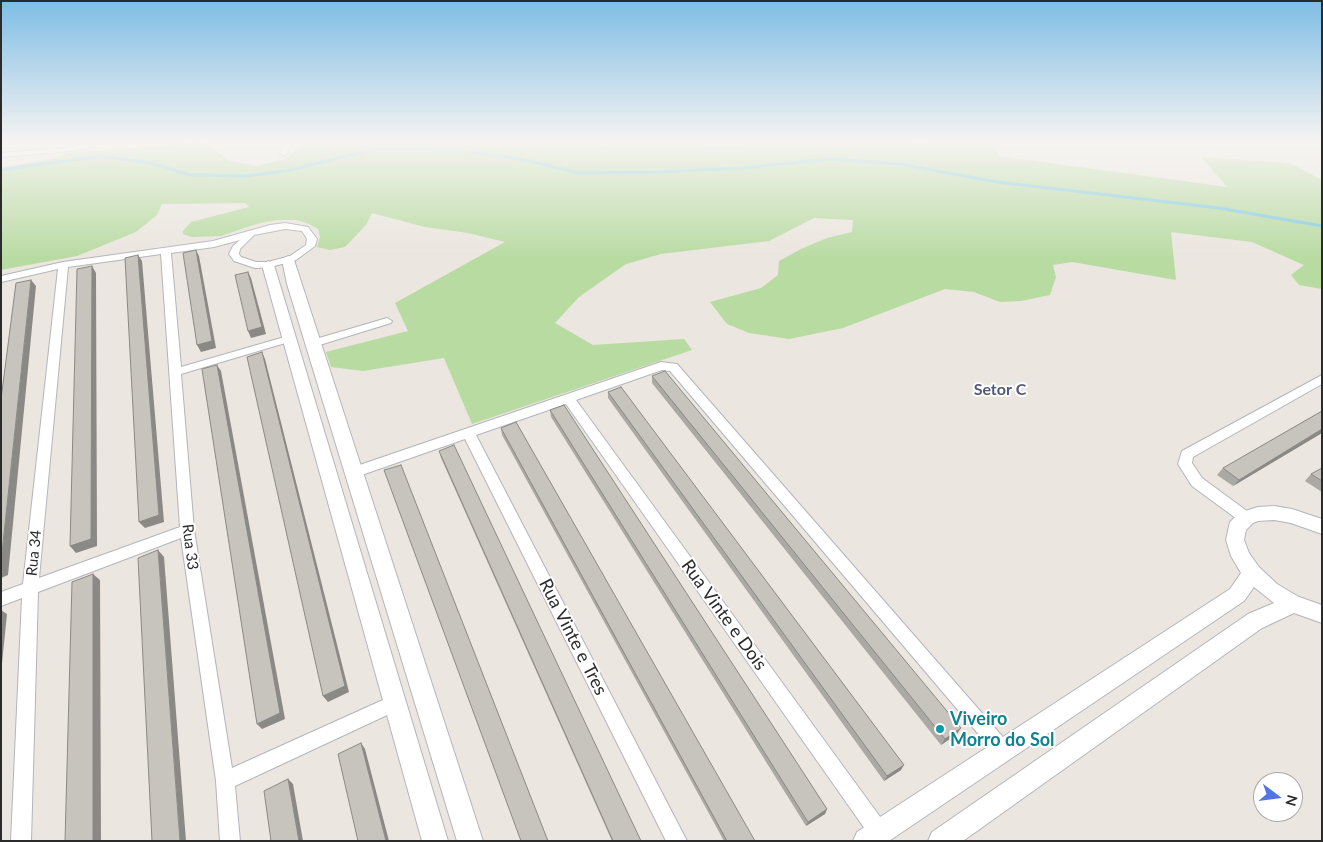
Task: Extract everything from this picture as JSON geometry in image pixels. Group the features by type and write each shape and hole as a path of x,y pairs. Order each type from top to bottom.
{"street":[{"path":"1,279 63,266 214,244 273,227 291,226 305,229 312,239 310,246 288,260 268,265 250,264 237,260 234,254 236,248 250,235"},
{"path":"214,244 236,248"},
{"name":"Rua 33","path":"166,251 188,530 225,781 230,841"},
{"path":"288,260 470,841"},
{"path":"268,265 435,841"},
{"name":"Rua 34","path":"21,841 30,589 63,266"},
{"path":"313,343 387,321"},
{"path":"176,372 288,339"},
{"path":"354,473 661,366 673,367 1003,750"},
{"path":"1246,518 1197,482 1185,464 1187,454 1322,380"},
{"name":"Rua Vinte e Dois","path":"569,399 872,836"},
{"name":"Rua Vinte e Tres","path":"468,434 677,841"},
{"path":"1321,526 1292,516 1274,513 1258,514 1246,518 1237,527 1235,540 1241,556 1252,573 1270,590 1293,604 1322,614"},
{"path":"1,599 188,530"},
{"path":"872,836 1237,595 1252,573"},
{"path":"941,841 1255,621 1293,604"},
{"path":"225,781 394,703"}],"green space":[{"path":"1,180 1178,180 1227,187 1221,180 1322,180 1322,289 1299,285 1291,275 1304,265 1252,242 1171,232 1176,280 1072,262 1053,265 1056,277 1050,295 1021,301 1000,302 974,292 945,289 843,328 789,339 749,333 727,324 710,302 761,288 778,275 779,261 827,238 852,232 853,220 814,218 769,241 661,254 626,264 579,297 555,323 593,345 684,339 692,350 472,424 444,358 363,371 331,367 326,352 408,331 395,303 505,242 468,233 425,227 372,213 366,225 345,247 330,250 317,247 320,237 318,229 296,220 277,220 256,224 221,236 192,237 183,234 183,231 191,222 249,207 245,203 162,204 157,215 136,232 77,256 1,270"}],"building":[{"path":"196,250 212,341 197,345 183,253"},
{"path":"138,255 159,515 139,522 125,258"},
{"path":"92,266 91,539 70,546 77,269"},
{"path":"248,272 262,327 248,331 235,275"},
{"path":"31,280 1,562 1,399 16,283"},
{"path":"262,352 345,686 323,696 247,357"},
{"path":"217,365 280,713 257,724 202,369"},
{"path":"665,371 961,728 945,739 652,376"},
{"path":"621,387 904,765 887,776 608,392"},
{"path":"564,405 827,809 808,822 550,410"},
{"path":"1322,411 1322,429 1239,480 1223,468"},
{"path":"516,422 755,841 727,841 501,428"},
{"path":"454,445 641,841 613,841 439,451"},
{"path":"401,465 548,841 521,841 384,470"},
{"path":"1322,468 1322,481 1311,474"},
{"path":"158,550 180,841 152,841 138,558"},
{"path":"93,574 93,841 65,841 72,582"},
{"path":"361,743 386,841 358,841 338,754"},
{"path":"288,779 299,841 271,841 264,791"}],"waterway":[{"path":"988,180 1219,208 1322,226"}],"place":[{"name":"Viveiro Morro do Sol","path":"940,729"}],"district":[{"name":"Setor C","path":"1000,390"}]}
